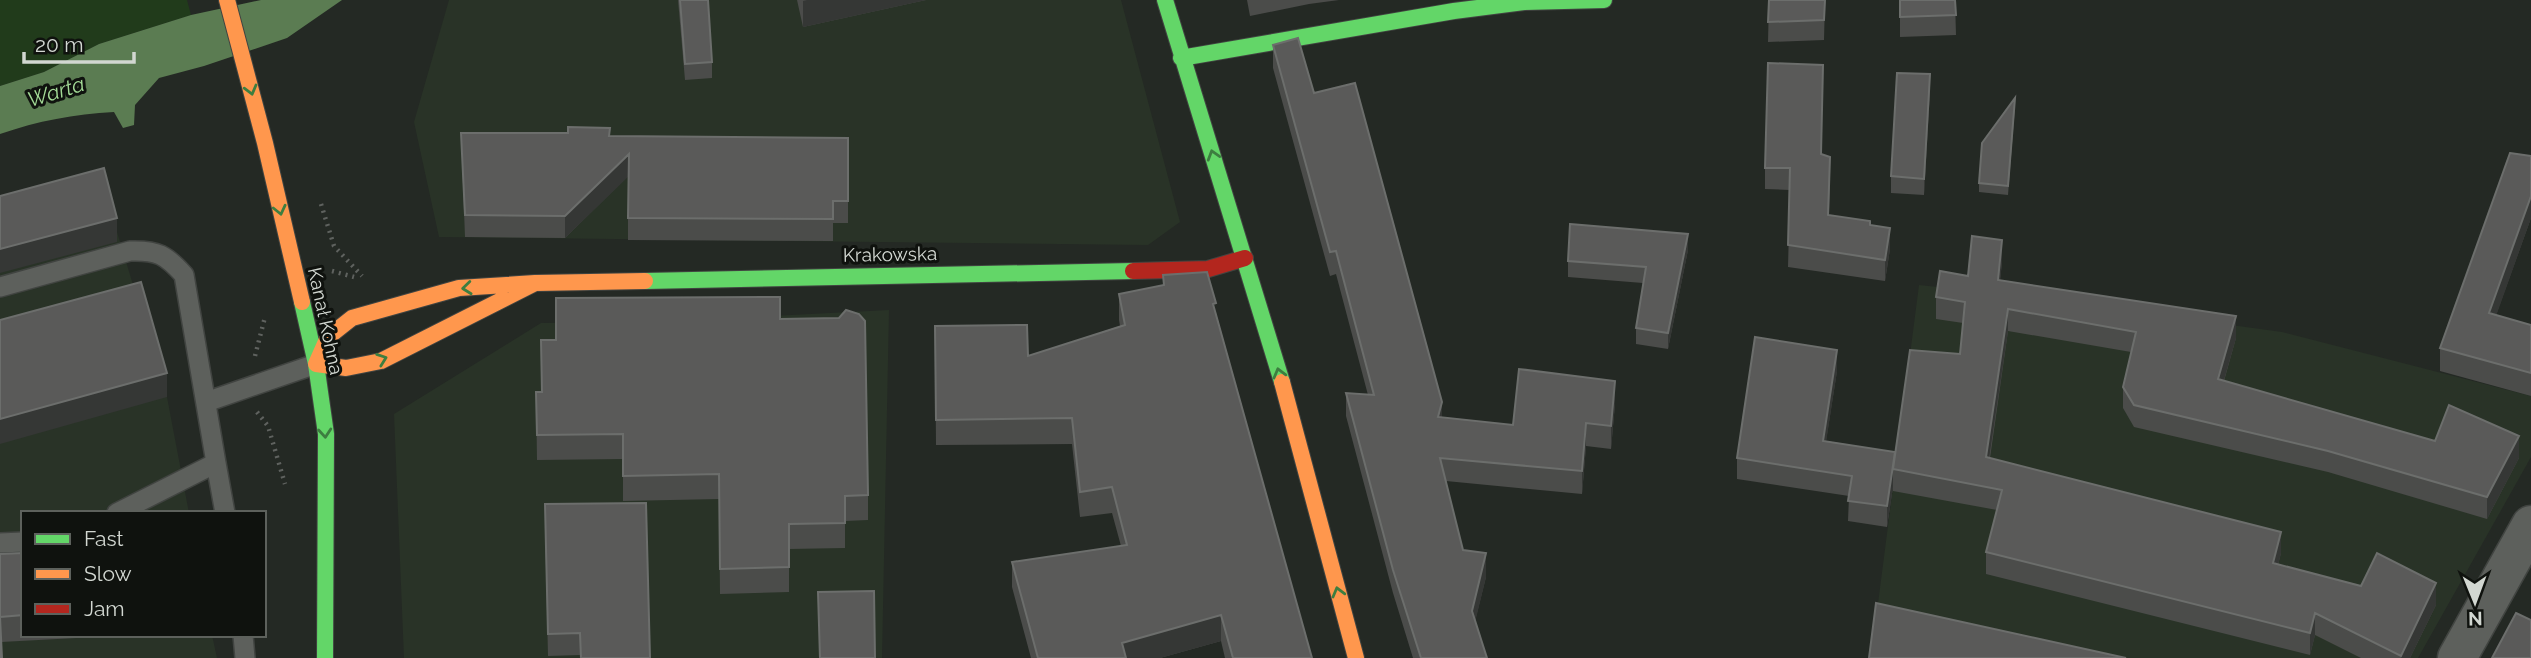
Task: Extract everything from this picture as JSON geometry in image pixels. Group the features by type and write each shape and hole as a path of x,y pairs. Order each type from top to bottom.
{"street":[{"name":"Kanał Kohna","path":"227,0 265,143 316,364 326,434 325,658"},
{"path":"1165,0 1275,357 1356,658"},
{"path":"1181,58 1454,11 1524,2 1604,0"},
{"name":"Krakowska","path":"316,364 328,337 352,318 459,288 535,283 1208,268 1245,257"},
{"path":"316,364 346,368 381,361 535,283"},
{"path":"2457,658 2531,526"}],"lane":[{"path":"0,287 130,251 152,250 170,260 184,275 225,511"},
{"path":"206,402 316,364"},
{"path":"121,511 216,463"},
{"path":"0,543 21,542"},
{"path":"243,637 245,658"}],"shaded area":[{"path":"0,0 187,0 191,15 99,44 44,72 0,86"},
{"path":"449,0 1121,0 1180,222 1148,245 439,237 414,122"},
{"path":"101,179 167,397 189,511 21,511 21,637 212,637 217,658 0,658 0,206"},
{"path":"1919,285 2282,332 2531,396 2531,457 2418,658 1871,658"},
{"path":"889,310 882,658 404,658 394,414 541,323 650,322"}],"water":[{"name":"Warta","path":"261,0 342,0 287,38 159,78 135,105 134,125 123,128 114,112 99,113 56,119 0,134 0,86 44,72 99,44 191,15"}],"building":[{"path":"680,0 708,0 712,62 685,64"},
{"path":"1769,0 1825,0 1824,20 1768,22"},
{"path":"1900,0 1955,0 1956,15 1900,17"},
{"path":"1298,38 1314,93 1355,83 1442,402 1438,417 1513,425 1519,369 1615,381 1611,426 1586,423 1582,471 1440,458 1463,550 1486,553 1472,611 1487,658 1421,658 1393,570 1346,393 1374,395 1336,251 1330,252 1273,45"},
{"path":"1768,63 1823,65 1821,154 1830,157 1828,215 1870,221 1870,225 1890,228 1885,260 1788,245 1790,168 1765,168"},
{"path":"1897,73 1930,74 1924,179 1891,176"},
{"path":"2015,98 2008,186 1979,183 1982,143"},
{"path":"568,127 610,128 609,136 848,138 848,201 833,201 833,219 628,218 629,154 565,216 465,215 461,133 568,133"},
{"path":"2510,153 2531,156 2531,196 2489,313 2531,325 2531,373 2440,348"},
{"path":"104,168 117,218 0,249 0,196"},
{"path":"1570,224 1688,234 1668,333 1636,328 1646,267 1568,261"},
{"path":"1972,236 2002,240 1998,280 2236,316 2218,379 2435,441 2449,405 2519,436 2487,497 2328,451 2134,405 2123,387 2136,332 2008,309 1986,457 2281,532 2273,563 2361,586 2377,553 2436,583 2401,656 2315,613 2310,633 1986,552 2002,490 1893,469 1910,350 1960,354 1965,302 1936,297 1940,271 1968,276"},
{"path":"1207,272 1216,303 1213,304 1312,658 1233,658 1221,615 1122,643 1126,658 1038,658 1012,562 1127,545 1112,487 1080,492 1072,418 936,420 935,326 1027,325 1028,356 1125,325 1119,294 1164,285 1163,275"},
{"path":"141,282 167,373 0,419 0,320"},
{"path":"780,297 780,319 839,318 846,310 859,314 865,321 868,495 845,496 845,523 789,524 789,567 720,569 719,474 623,476 623,434 537,435 536,392 542,392 541,340 556,340 556,298"},
{"path":"1755,337 1837,350 1823,441 1895,452 1887,506 1848,501 1852,476 1737,458"},
{"path":"646,503 650,658 581,658 580,633 548,634 545,504"},
{"path":"21,553 21,615 0,617 0,554"},
{"path":"874,591 875,658 820,658 818,592"},
{"path":"1876,603 2126,658 1869,658"},
{"path":"2516,613 2531,620 2531,658 2492,658"},
{"path":"0,617 2,658 0,658"}],"traffic: fast":[{"path":"1165,0 1282,382"},
{"path":"1181,58 1454,11 1524,2 1604,0"},
{"path":"645,281 1133,271"},
{"path":"302,302 316,364 326,434 325,658"}],"traffic: slow":[{"path":"227,0 265,143 302,302"},
{"path":"535,283 381,361 346,368 316,364 328,337 352,318 459,288 535,283 645,281"},
{"path":"1282,382 1356,658"}],"traffic: jam":[{"path":"1133,271 1208,269 1245,258"}]}
